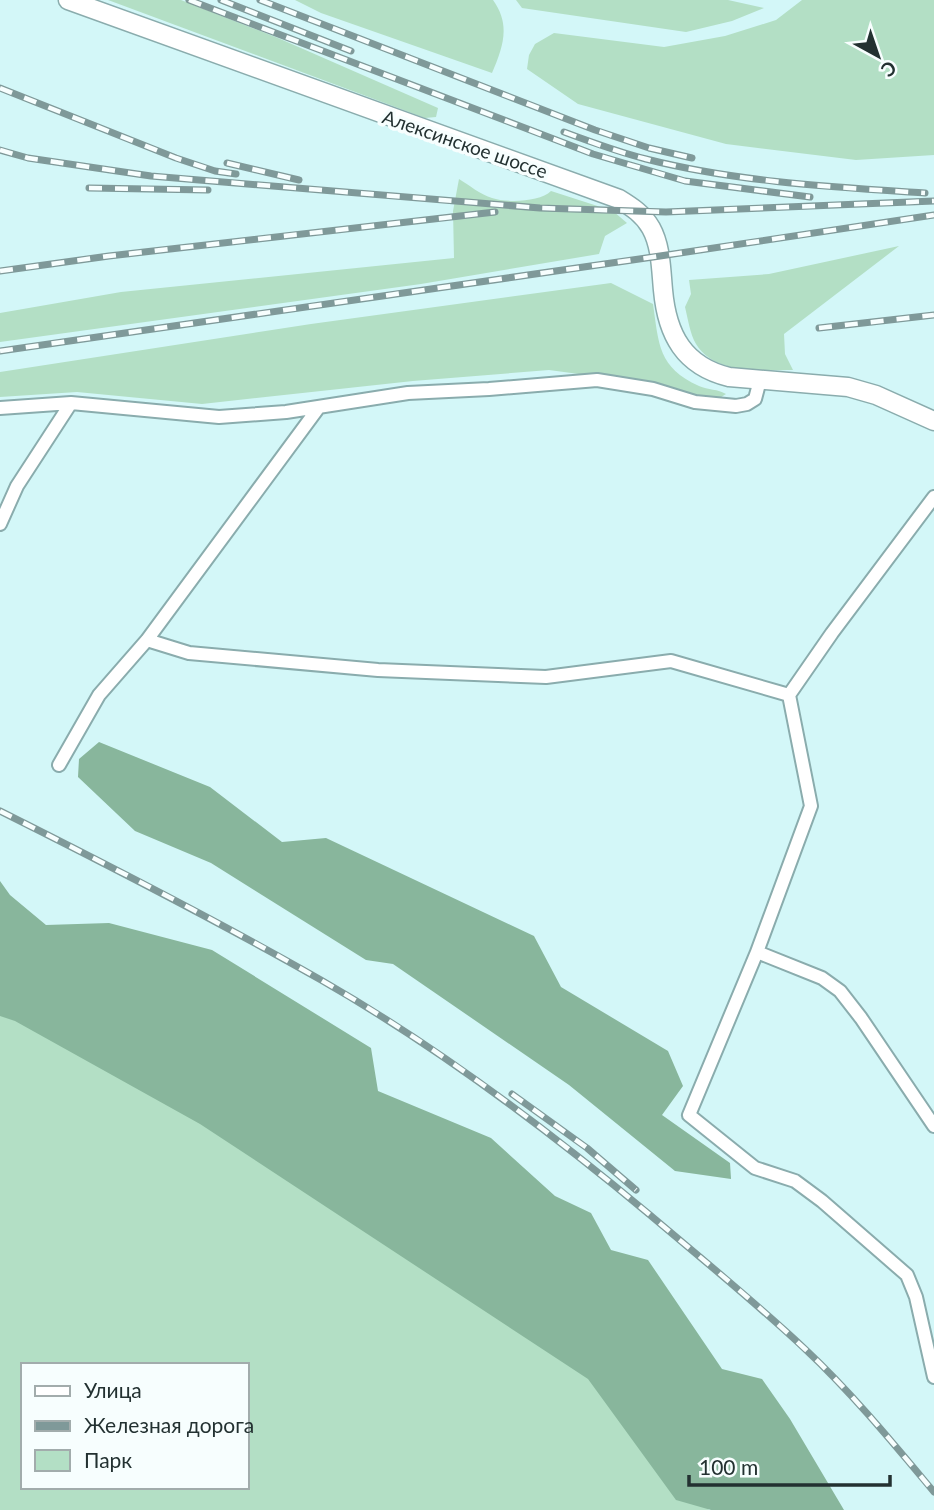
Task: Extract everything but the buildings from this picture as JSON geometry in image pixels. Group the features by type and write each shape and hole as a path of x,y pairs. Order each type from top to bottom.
{"main road":[{"name":"Алексинское шоссе","path":"68,0 619,199 640,214 655,238 665,304 678,344 694,362 711,372 729,377 848,387 876,395 934,421"}],"street":[{"path":"0,408 71,403 219,417 319,407 408,393 597,380 636,386 695,402 736,406 755,399 760,380"},
{"path":"0,524 17,486 71,403"},
{"path":"59,765 99,695 147,640 319,407"},
{"path":"934,497 789,695 811,806 757,952 689,1115 755,1168 795,1181 907,1275 916,1297 934,1377"},
{"path":"147,640 189,653 378,670 547,677 671,661 789,695"},
{"path":"757,952 822,978 839,991 861,1018 934,1126"}],"green space":[{"path":"108,0 181,0 278,38 438,108 436,117 425,118"},
{"path":"295,0 493,0 502,18 502,45 492,73 321,13"},
{"path":"516,0 728,0 764,8 732,21 686,32 522,8"},
{"path":"802,0 934,0 934,155 856,160 726,144 578,104 527,69 529,55 535,44 554,33 664,47 725,36 776,20"},
{"path":"459,179 484,195 498,200 531,199 551,191 613,211 627,223 605,236 599,254 421,284 0,342 0,313 121,292 454,258 453,211"},
{"path":"899,246 784,334 785,354 793,370 754,370 727,366 704,354 694,340 685,307 691,294 689,280 769,274"},
{"path":"611,283 653,304 659,343 668,363 675,371 699,386 726,394 718,399 699,398 668,386 549,370 413,381 202,404 77,392 0,397 0,372 311,324"},
{"path":"99,742 210,787 282,842 326,838 534,936 561,987 668,1051 683,1086 662,1115 730,1163 731,1179 675,1171 569,1085 393,964 366,960 211,863 135,831 78,777 79,759"},
{"path":"0,881 10,895 46,925 109,923 212,950 371,1048 378,1091 491,1138 555,1196 591,1213 611,1250 648,1260 722,1369 762,1379 790,1419 844,1510 711,1510 676,1500 588,1379 200,1124 15,1021 0,1016"},
{"path":"0,994 599,1368 709,1510 0,1510"}],"railway":[{"path":"189,0 593,154 685,181 810,197"},
{"path":"221,0 351,51"},
{"path":"260,0 595,130 649,148 692,158"},
{"path":"0,88 176,158 215,171 236,174"},
{"path":"564,132 636,156 715,173 785,182 925,193"},
{"path":"0,150 28,158 151,176 540,208 666,212 934,201"},
{"path":"227,163 299,180"},
{"path":"89,188 208,190"},
{"path":"0,271 495,212"},
{"path":"0,351 934,215"},
{"path":"819,328 934,315"},
{"path":"0,811 162,893 321,980 407,1033 491,1090 611,1183 786,1332 856,1401 934,1492"},
{"path":"512,1094 587,1148 636,1190"}]}
